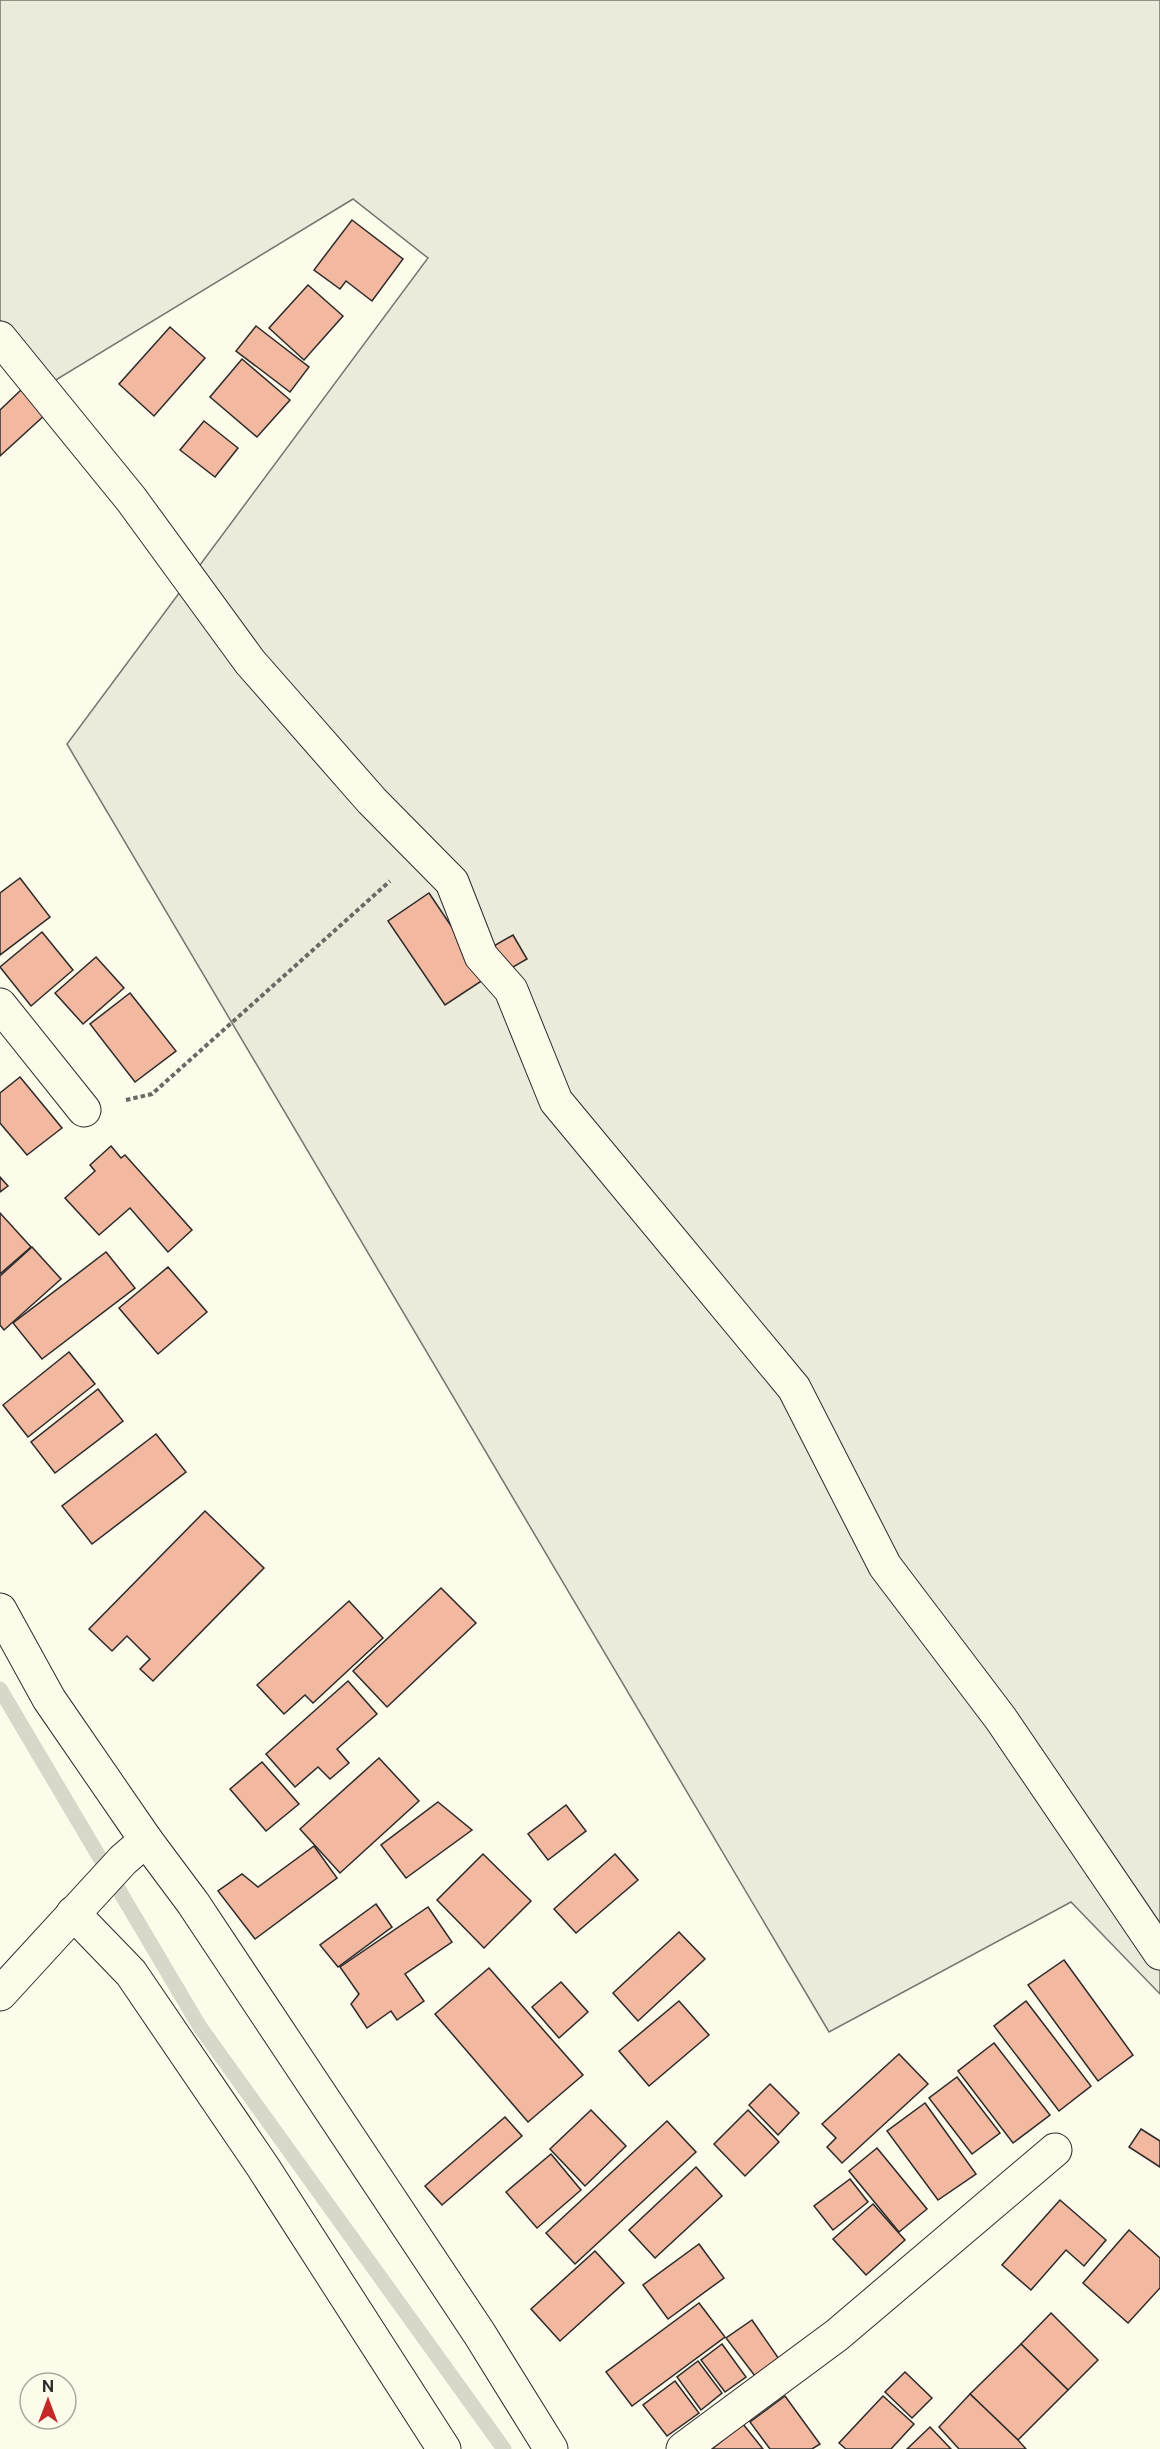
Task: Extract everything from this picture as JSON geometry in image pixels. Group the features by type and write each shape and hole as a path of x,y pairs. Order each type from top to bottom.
{"street":[{"path":"0,338 131,499 250,662 372,801 452,882 481,956 511,990 556,1101 794,1389 885,1566 1001,1719 1160,1953"},
{"path":"0,1005 84,1110"},
{"path":"0,1610 134,1850 193,1903 478,2333 551,2449"},
{"path":"0,1994 134,1850"},
{"path":"78,1908 131,1973 252,2150 444,2449"},
{"path":"683,2449 837,2335 1055,2150"}],"path":[{"path":"84,1110 152,1094 390,882 417,848"}],"shaded area":[{"path":"0,0 1160,0 1160,1994 1071,1902 829,2032 67,744 428,258 353,199 41,389 0,320"}],"building":[{"path":"352,220 403,259 372,301 346,281 340,289 314,270"},
{"path":"308,285 343,316 304,360 269,328"},
{"path":"256,326 309,367 290,392 236,351"},
{"path":"170,327 205,358 154,416 119,384"},
{"path":"242,359 290,400 257,437 210,397"},
{"path":"22,389 46,414 0,456 0,410"},
{"path":"204,421 238,448 215,477 180,450"},
{"path":"20,878 50,917 0,955 0,893"},
{"path":"429,893 486,978 445,1005 388,921"},
{"path":"42,932 73,970 31,1006 0,967"},
{"path":"513,935 527,959 506,971 492,947"},
{"path":"96,957 124,988 83,1024 55,993"},
{"path":"130,993 176,1051 135,1082 90,1024"},
{"path":"20,1077 62,1128 27,1155 0,1123 0,1093"},
{"path":"111,1146 121,1158 125,1155 192,1230 168,1252 130,1208 99,1235 65,1198 95,1171 90,1165"},
{"path":"0,1177 8,1186 0,1192"},
{"path":"0,1213 31,1247 0,1274"},
{"path":"32,1247 61,1279 4,1330 0,1325 0,1276"},
{"path":"106,1252 135,1288 42,1359 13,1323"},
{"path":"168,1267 207,1312 158,1354 119,1308"},
{"path":"69,1352 95,1384 28,1437 3,1405"},
{"path":"98,1389 123,1421 55,1473 31,1442"},
{"path":"156,1434 186,1472 92,1544 62,1506"},
{"path":"205,1511 264,1568 153,1681 140,1669 150,1659 127,1636 112,1651 89,1629"},
{"path":"441,1588 476,1623 387,1707 353,1671"},
{"path":"349,1601 383,1638 313,1703 305,1695 284,1714 257,1685"},
{"path":"348,1681 377,1714 337,1749 349,1763 330,1779 318,1767 295,1787 266,1754"},
{"path":"379,1758 419,1801 340,1873 300,1829"},
{"path":"262,1762 299,1804 266,1831 230,1789"},
{"path":"438,1802 472,1830 406,1878 381,1845"},
{"path":"566,1805 586,1831 548,1860 528,1834"},
{"path":"314,1846 337,1878 255,1939 218,1891 242,1874 258,1887"},
{"path":"483,1854 531,1901 484,1948 437,1900"},
{"path":"615,1854 638,1880 576,1933 554,1909"},
{"path":"376,1904 392,1927 338,1967 320,1945"},
{"path":"428,1907 452,1942 405,1974 424,2001 397,2020 391,2011 367,2028 351,2004 359,1994 340,1967"},
{"path":"679,1932 705,1959 638,2021 613,1993"},
{"path":"1064,1960 1133,2055 1098,2081 1028,1985"},
{"path":"489,1968 583,2075 528,2122 435,2014"},
{"path":"561,1982 588,2012 559,2038 532,2007"},
{"path":"679,2001 709,2035 649,2086 619,2051"},
{"path":"1026,2001 1091,2086 1059,2111 994,2026"},
{"path":"994,2043 1050,2115 1013,2143 958,2071"},
{"path":"899,2054 928,2084 842,2163 827,2147 836,2138 822,2124"},
{"path":"957,2077 1000,2133 972,2154 929,2098"},
{"path":"770,2084 799,2113 778,2135 749,2105"},
{"path":"925,2103 976,2174 938,2200 887,2131"},
{"path":"591,2110 626,2146 585,2186 550,2149"},
{"path":"748,2110 779,2142 745,2176 714,2144"},
{"path":"505,2117 522,2136 442,2205 425,2186"},
{"path":"667,2121 696,2152 575,2264 546,2233"},
{"path":"1141,2129 1160,2141 1160,2167 1129,2147"},
{"path":"877,2148 927,2209 899,2232 849,2171"},
{"path":"551,2154 581,2190 537,2228 506,2192"},
{"path":"696,2167 722,2196 655,2258 629,2230"},
{"path":"850,2179 868,2202 833,2230 814,2206"},
{"path":"1060,2200 1106,2240 1084,2266 1066,2250 1031,2290 1002,2265"},
{"path":"873,2204 905,2240 866,2275 833,2239"},
{"path":"1129,2230 1160,2258 1160,2288 1128,2323 1083,2283"},
{"path":"699,2244 724,2278 668,2319 643,2285"},
{"path":"595,2251 624,2283 560,2341 531,2309"},
{"path":"699,2303 725,2337 632,2406 606,2372"},
{"path":"1051,2313 1098,2360 1068,2390 1021,2344"},
{"path":"752,2320 779,2359 755,2376 726,2338"},
{"path":"722,2344 746,2377 725,2392 701,2360"},
{"path":"1021,2344 1068,2390 1018,2440 970,2394"},
{"path":"698,2361 722,2393 701,2410 677,2377"},
{"path":"905,2372 932,2398 912,2418 885,2392"},
{"path":"675,2381 699,2413 667,2436 643,2405"},
{"path":"970,2394 1026,2449 959,2449 939,2427"},
{"path":"785,2396 820,2444 812,2449 770,2449 750,2422"},
{"path":"883,2396 914,2424 891,2449 846,2449 839,2443"},
{"path":"743,2424 763,2449 712,2449"},
{"path":"930,2427 951,2449 907,2449"}],"waterway":[{"path":"0,1689 200,2027 504,2449"}]}
